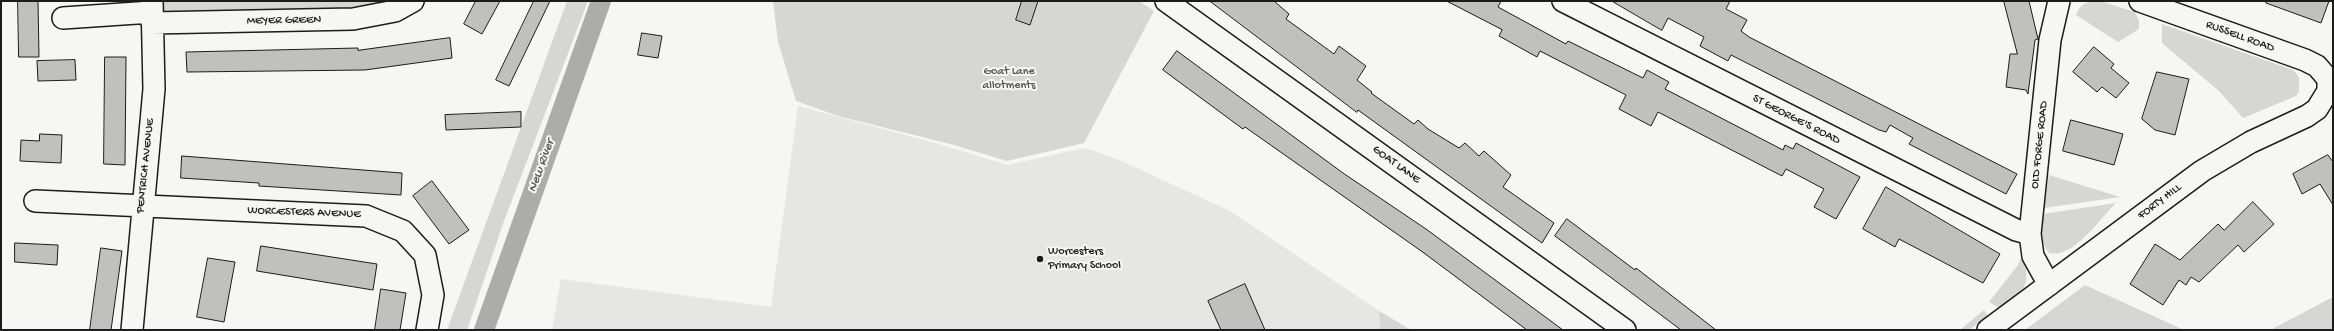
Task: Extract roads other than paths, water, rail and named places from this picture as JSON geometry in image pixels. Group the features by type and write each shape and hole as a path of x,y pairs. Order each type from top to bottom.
{"street":[{"name":"MEYER GREEN","path":"63,18 152,12 353,19 395,11 413,1"},
{"name":"GOAT LANE","path":"1166,1 1625,330"},
{"name":"ST GEORGE'S ROAD","path":"1563,1 1994,220 2030,234"},
{"name":"OLD FORGE ROAD","path":"2049,285 2033,256 2030,234 2050,40 2060,1"},
{"name":"RUSSELL ROAD","path":"2140,1 2305,60 2324,72 2331,84"},
{"name":"PENTRICH AVENUE","path":"132,330 142,207 154,89 152,12"},
{"name":"FORTY HILL","path":"1988,330 2202,171 2251,142 2307,116 2317,109 2331,84"},
{"name":"WORCESTERS AVENUE","path":"36,201 366,216 403,231 425,256 433,295 427,330"}],"waterway":[{"name":"New River","path":"484,330 601,1"}],"place":[{"name":"Worcesters Primary School","path":"1040,259"}],"park label":[{"name":"Goat Lane allotments","path":"1009,79"}]}
